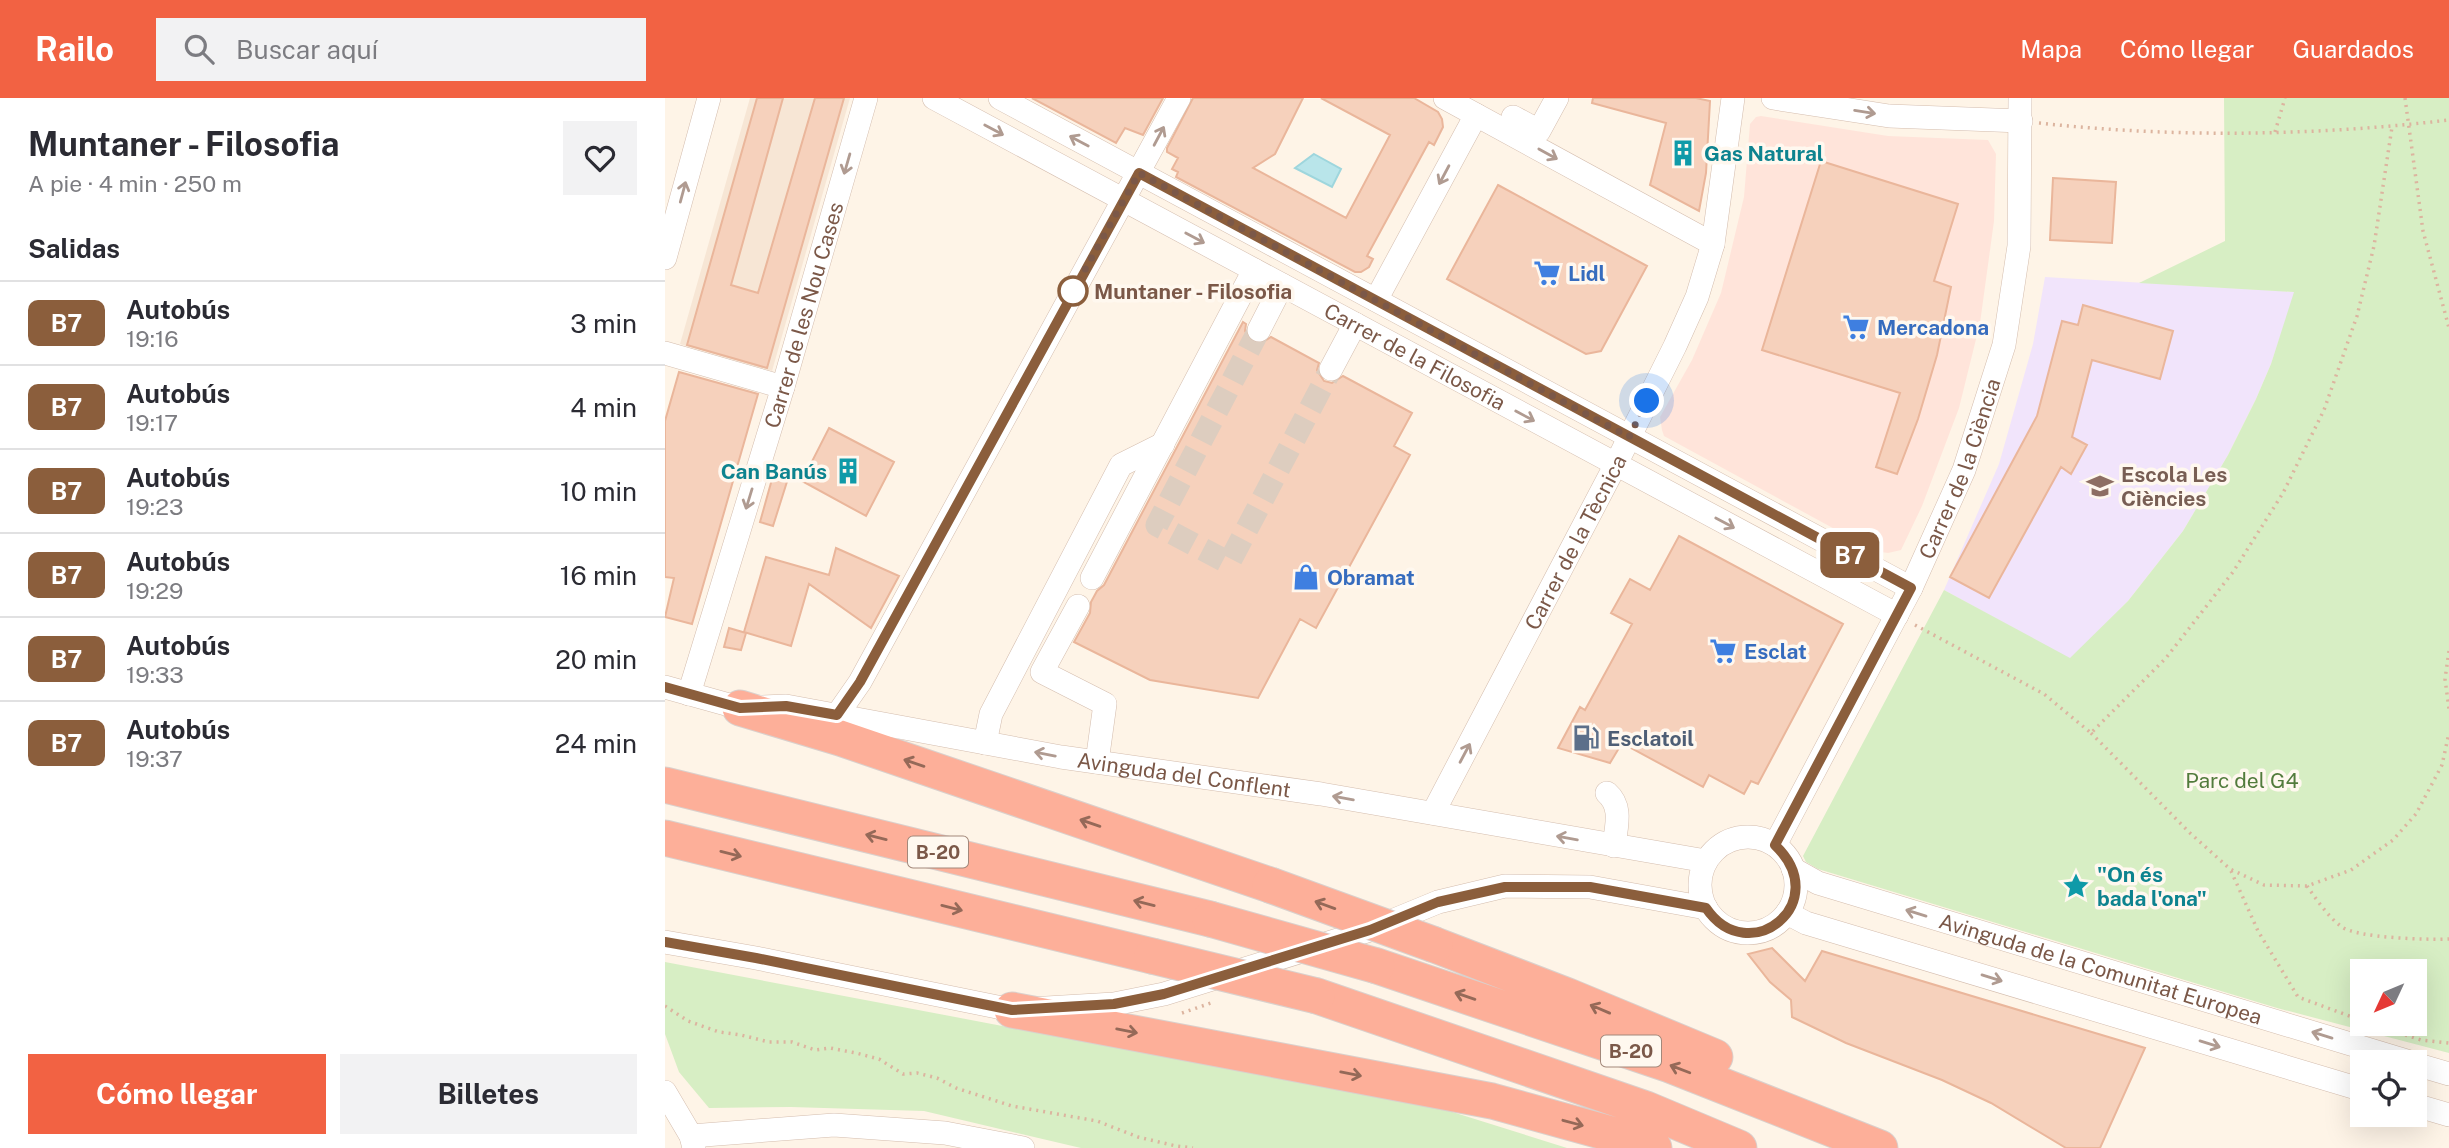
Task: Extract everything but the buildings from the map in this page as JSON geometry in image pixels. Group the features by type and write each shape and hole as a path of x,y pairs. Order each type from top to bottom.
{"highway":[{"path":"740,708 840,738 1270,884 1568,996 1719,1059 1880,1148"},
{"name":"B-20","path":"665,785 1210,919 1377,966 1670,1065 1880,1148"},
{"name":"B-20","path":"665,838 1317,996 1646,1109 1739,1148"},
{"path":"1012,1010 1492,1101 1654,1148"}],"street":[{"path":"665,258 709,98"},
{"name":"Carrer de les Nou Cases","path":"689,694 783,387 866,98"},
{"name":"Carrer de la Filosofia","path":"934,98 1896,615"},
{"name":"Carrer de la Filosofia","path":"1000,98 1911,588"},
{"path":"837,715 860,682 1179,98"},
{"path":"1445,98 1477,106 1539,131 1557,98"},
{"name":"Carrer de la Tècnica","path":"1433,813 1616,464 1697,297 1713,244 1733,98"},
{"path":"1773,98 1889,116 2021,121"},
{"name":"Carrer de la Ciència","path":"1775,845 1911,588 1964,470 2004,345 2019,246 2020,98"},
{"path":"1477,106 1713,244"},
{"path":"1376,300 1477,106"},
{"path":"1092,578 1254,270"},
{"path":"1259,330 1282,285"},
{"path":"1331,369 1355,324"},
{"path":"665,353 783,387"},
{"path":"985,743 991,714 1121,465 1163,444"},
{"path":"1079,607 1042,673 1105,704 1097,762"},
{"name":"Avinguda del Conflent","path":"665,687 740,708 786,706 1097,762 1297,791 1706,860"},
{"path":"1607,793 1615,799 1618,808 1614,846"},
{"path":"1756,838 1775,845 1786,856 1793,869 1796,884 1794,898 1787,913 1772,927 1763,931 1746,933 1723,926 1706,908 1701,894 1700,878 1706,860 1725,842 1736,839 1756,838"},
{"name":"Avinguda de la Comunitat Europea","path":"1793,869 1818,883 2370,1050"},
{"path":"665,942 769,960 1012,1010 1114,1004 1164,994 1370,930 1438,902 1505,887 1590,887 1706,908"},
{"name":"Avinguda de la Comunitat Europea","path":"1787,913 1806,923 2350,1086"},
{"name":"Avinguda de la Comunitat Europea","path":"2427,1067 2449,1074"},
{"path":"667,1104 688,1144 834,1125 945,1132 1023,1148"},
{"path":"2427,1109 2449,1115"}],"path":[{"path":"2275,131 2285,98"},
{"path":"2405,98 2423,231 2449,328"},
{"path":"2021,121 2106,131 2210,134 2392,127 2449,120"},
{"path":"2091,733 2166,658 2200,615 2233,572 2288,481 2323,410 2357,316 2374,246 2392,127"},
{"path":"1896,615 2044,694 2091,733 2190,834 2230,869 2264,885 2307,886 2351,870 2393,840 2416,814 2442,765 2449,733"},
{"path":"2449,651 2445,679 2449,709"},
{"path":"2230,869 2259,931 2298,997 2350,1016"},
{"path":"2307,886 2320,905 2343,929 2380,937 2449,939"},
{"path":"1180,1014 1215,1002"},
{"path":"665,1006 688,1021 719,1032 741,1034 769,1042 792,1042 815,1050 829,1048 856,1053 879,1059 903,1074 917,1073 937,1078 956,1088 1012,1106 1097,1121 1138,1137 1192,1148"},
{"path":"2409,1036 2449,1043"}],"shaded area":[{"path":"750,98 850,98 772,371 680,344"},
{"path":"1756,117 1888,136 1988,140 1996,154 1994,221 1980,323 1959,408 1922,506 1901,550 1888,553 1875,551 1664,436 1662,430 1660,417 1692,360 1721,293 1744,197 1750,124"},
{"name":"Escola Les Ciències","path":"2045,277 2295,292 2271,364 2256,399 2228,455 2183,531 2128,601 2070,659 1944,590 1999,464 2033,344"}],"green space":[{"name":"Parc del G4","path":"2224,98 2449,98 2449,1053 2384,1036 2427,1036 2427,959 2350,959 2350,1027 2277,1008 1818,869 1806,862 1803,856 1944,590 2070,658 2128,601 2183,531 2228,455 2271,364 2294,292 2139,283 2225,241"},
{"path":"665,962 1446,1110 1567,1148 1081,1148 924,1111 791,1107 709,1108 679,1072 665,1034"}],"water":[{"path":"1314,154 1341,169 1332,187 1295,168"}],"tunnel":[{"path":"1259,330 1157,525 1229,563 1331,369"}],"bus line":[{"name":"B7","path":"665,687 740,708 786,706 837,715 860,682 1139,173 1911,588 1775,845 1786,856 1793,869 1796,884 1794,898 1787,913 1772,927 1763,931 1734,931 1713,918 1706,908 1590,887 1505,887 1438,902 1370,930 1164,994 1114,1004 1012,1010 665,942"}],"place":[{"name":"Gas Natural","path":"1683,153"},
{"name":"Lidl","path":"1547,273"},
{"name":"Muntaner - Filosofia","path":"1073,291"},
{"name":"Mercadona","path":"1856,327"},
{"name":"Can Banús","path":"848,471"},
{"name":"Escola Les Ciències","path":"2100,486"},
{"name":"Obramat","path":"1306,577"},
{"name":"Esclat","path":"1723,651"},
{"name":"Esclatoil","path":"1586,738"},
{"name":"\"On és bada l'ona\"","path":"2076,886"}],"route":[{"path":"1073,291 1139,173 1629,437 1647,401"}]}
